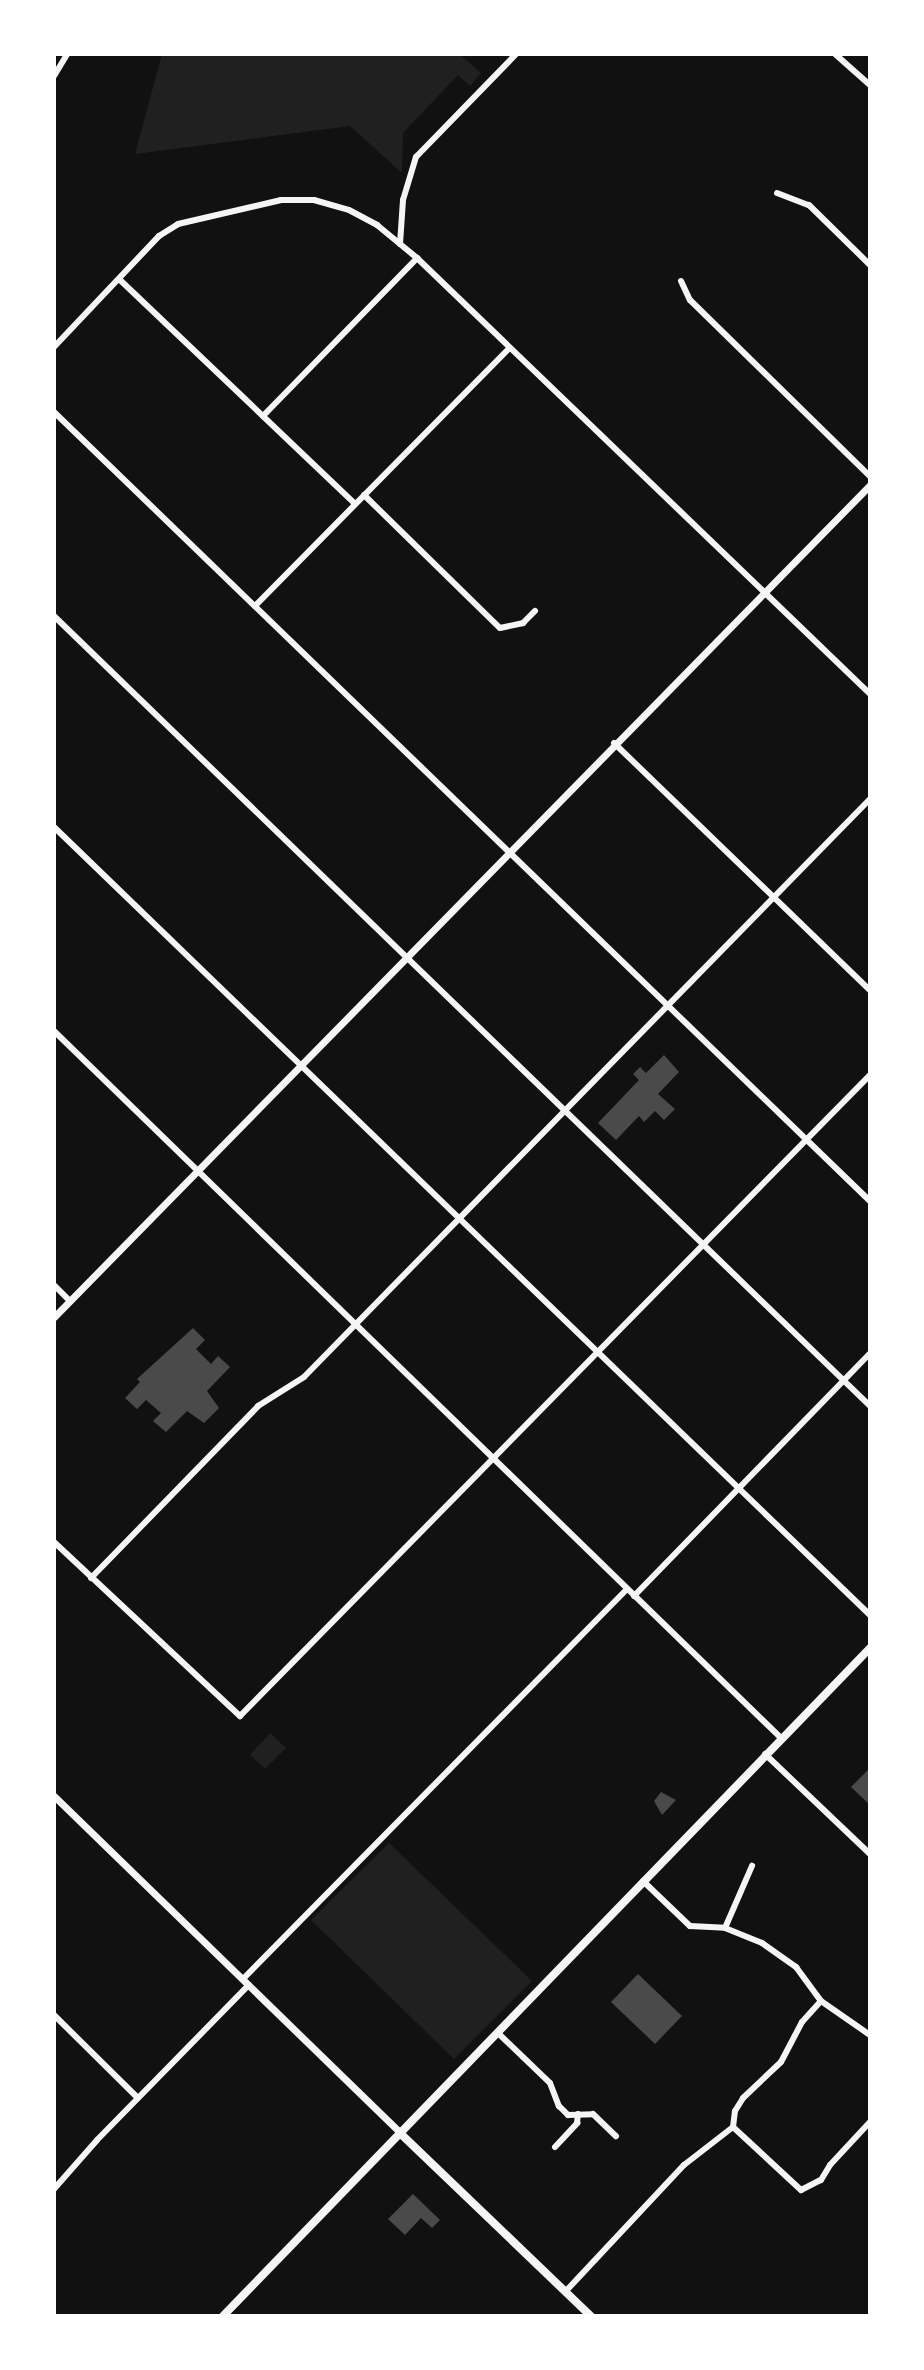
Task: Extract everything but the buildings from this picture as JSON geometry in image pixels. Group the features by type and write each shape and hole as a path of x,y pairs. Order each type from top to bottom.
{"main road":[{"path":"223,2316 402,2135 870,1648"},
{"path":"402,2135 591,2316"}],"street":[{"path":"54,76 67,54"},
{"path":"400,244 403,200 416,157 516,54"},
{"path":"835,54 870,85"},
{"path":"777,193 809,205 870,265"},
{"path":"54,347 159,236 178,224 281,200 314,200 349,210 417,258 870,694"},
{"path":"263,416 417,258"},
{"path":"119,279 355,504"},
{"path":"681,281 690,300 870,476"},
{"path":"255,606 509,348"},
{"path":"54,412 870,1201"},
{"path":"54,1317 870,485"},
{"path":"364,495 500,628 523,623 535,611"},
{"path":"54,616 870,1406"},
{"path":"614,743 870,990"},
{"path":"91,1578 258,1406 304,1377 355,1326 870,799"},
{"path":"54,827 870,1615"},
{"path":"54,1031 781,1738"},
{"path":"54,1542 240,1716 495,1460 870,1075"},
{"path":"54,1285 70,1301"},
{"path":"634,1596 870,1353"},
{"path":"54,2189 246,1982 627,1589"},
{"path":"765,1754 870,1854"},
{"path":"54,1796 402,2135"},
{"path":"725,1928 752,1866"},
{"path":"643,1881 690,1926 725,1928 762,1943 796,1967 821,2001 870,2035"},
{"path":"565,2292 684,2165 733,2127 735,2111 743,2098 781,2062 802,2022 821,2001"},
{"path":"54,2015 138,2098"},
{"path":"498,2033 550,2083 559,2106 568,2115 593,2114 616,2136"},
{"path":"555,2147 577,2123 578,2114"},
{"path":"733,2127 801,2190 821,2180 830,2165 870,2122"}],"shaded area":[{"path":"162,54 459,54 481,73 470,86 458,75 403,133 402,173 350,126 135,154"},
{"path":"270,1733 286,1748 265,1769 250,1755"},
{"path":"389,1843 532,1981 454,2059 311,1920"}]}
